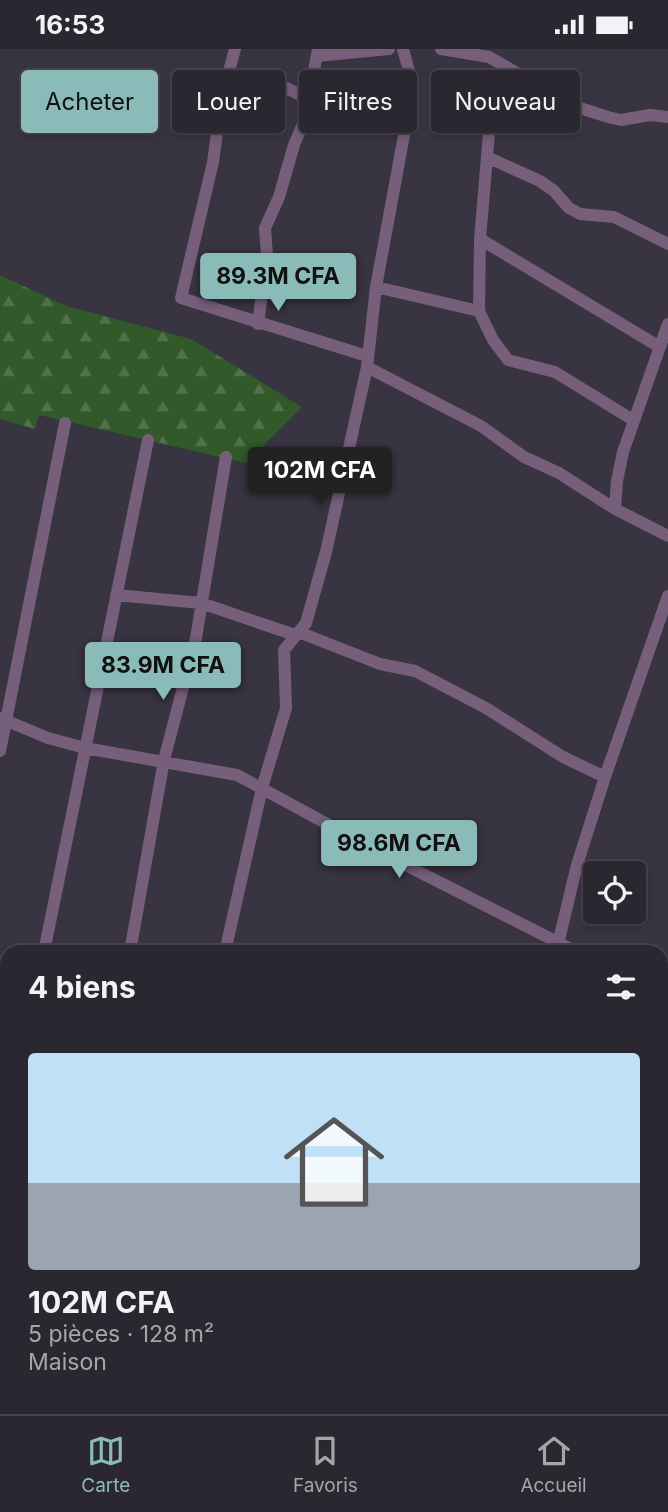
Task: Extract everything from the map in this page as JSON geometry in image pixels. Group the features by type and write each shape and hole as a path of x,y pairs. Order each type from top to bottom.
{"street":[{"path":"231,70 234,49"},
{"path":"314,70 317,52 389,49"},
{"path":"227,945 261,788 286,708 284,650 298,634 316,595 367,362 376,287 412,92 412,82 402,49"},
{"path":"441,49 489,57 508,70"},
{"path":"580,108 621,120 650,115 668,117"},
{"path":"258,324 267,256 265,228 279,197 299,132"},
{"path":"217,133 213,162 181,298 367,362 481,426 524,457 559,473 615,509 668,536"},
{"path":"491,133 480,239 479,311 493,341 508,360 555,372 633,420"},
{"path":"489,158 540,181 569,208 580,213 614,217 668,244"},
{"path":"480,239 659,345"},
{"path":"376,287 479,311"},
{"path":"615,509 617,481 633,420 668,324"},
{"path":"0,751 3,720 65,423"},
{"path":"45,945 148,440"},
{"path":"131,945 164,760 196,638 226,457"},
{"path":"116,595 201,603 380,664 415,671 486,708 563,757 605,777"},
{"path":"558,945 605,777 668,596"},
{"path":"3,720 85,748 237,775 553,945"}],"green space":[{"path":"0,275 66,306 191,339 302,407 246,463 39,415 35,429 0,419"}]}
